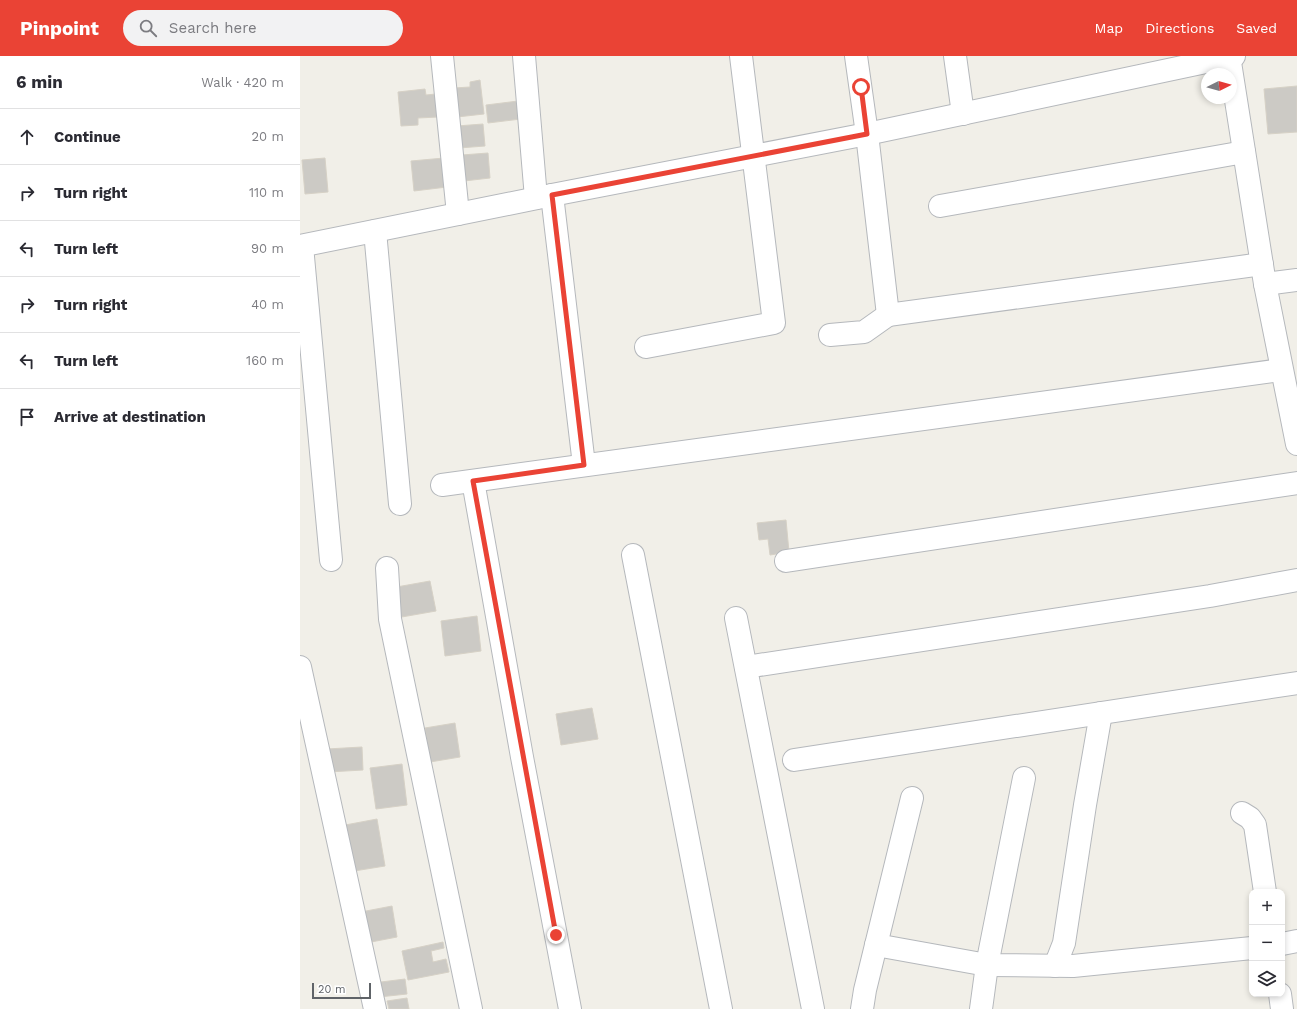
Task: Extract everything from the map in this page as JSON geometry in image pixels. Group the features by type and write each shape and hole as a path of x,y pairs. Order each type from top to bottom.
{"street":[{"path":"442,56 458,214"},
{"path":"524,56 584,465"},
{"path":"646,347 774,322 741,56"},
{"path":"856,56 867,134 888,315"},
{"path":"955,56 963,114"},
{"path":"332,560 301,246 544,196 867,134 1230,56 1263,274 1297,444"},
{"path":"940,206 1244,152"},
{"path":"375,231 400,504"},
{"path":"830,336 864,332 888,315 1263,274 1297,280"},
{"path":"442,485 1281,370"},
{"path":"473,481 570,1009"},
{"path":"786,561 1297,483"},
{"path":"633,556 721,1009"},
{"path":"387,568 390,619 471,1009"},
{"path":"746,667 1210,596 1297,580"},
{"path":"736,618 812,1009"},
{"path":"300,667 375,1009"},
{"path":"794,760 1297,683"},
{"path":"1055,966 1064,943 1101,713"},
{"path":"980,1009 1024,778"},
{"path":"862,1009 865,990 912,798"},
{"path":"1242,813 1250,818 1255,825 1265,889"},
{"path":"1285,943 1297,941"},
{"path":"876,945 987,966 1080,965 1249,948"},
{"path":"1280,997 1282,1009"}],"building":[{"path":"480,80 484,114 457,117 454,88 470,87 470,82"},
{"path":"1297,86 1297,132 1268,134 1264,89"},
{"path":"425,89 426,95 436,94 438,117 418,118 418,125 401,126 398,92"},
{"path":"518,101 521,119 488,123 486,105"},
{"path":"483,124 485,146 459,148 457,126"},
{"path":"488,153 490,178 464,181 462,155"},
{"path":"325,158 328,192 305,194 302,160"},
{"path":"444,158 447,187 414,191 411,161"},
{"path":"786,520 789,552 770,555 768,539 759,540 757,523"},
{"path":"430,581 436,611 396,618 391,588"},
{"path":"477,616 481,651 445,656 441,621"},
{"path":"592,708 598,739 561,745 556,714"},
{"path":"455,723 460,757 430,762 425,728"},
{"path":"362,747 363,770 328,772 327,749"},
{"path":"402,764 407,805 376,809 370,768"},
{"path":"377,819 385,866 348,872 340,826"},
{"path":"392,906 397,937 366,943 361,912"},
{"path":"443,942 444,948 431,951 433,962 446,959 449,972 408,980 402,951"},
{"path":"405,979 407,994 379,997 373,983"},
{"path":"407,998 409,1009 389,1009 387,1001"}],"route":[{"path":"556,935 522,757 473,481 584,465 552,195 867,134 861,87"}]}
